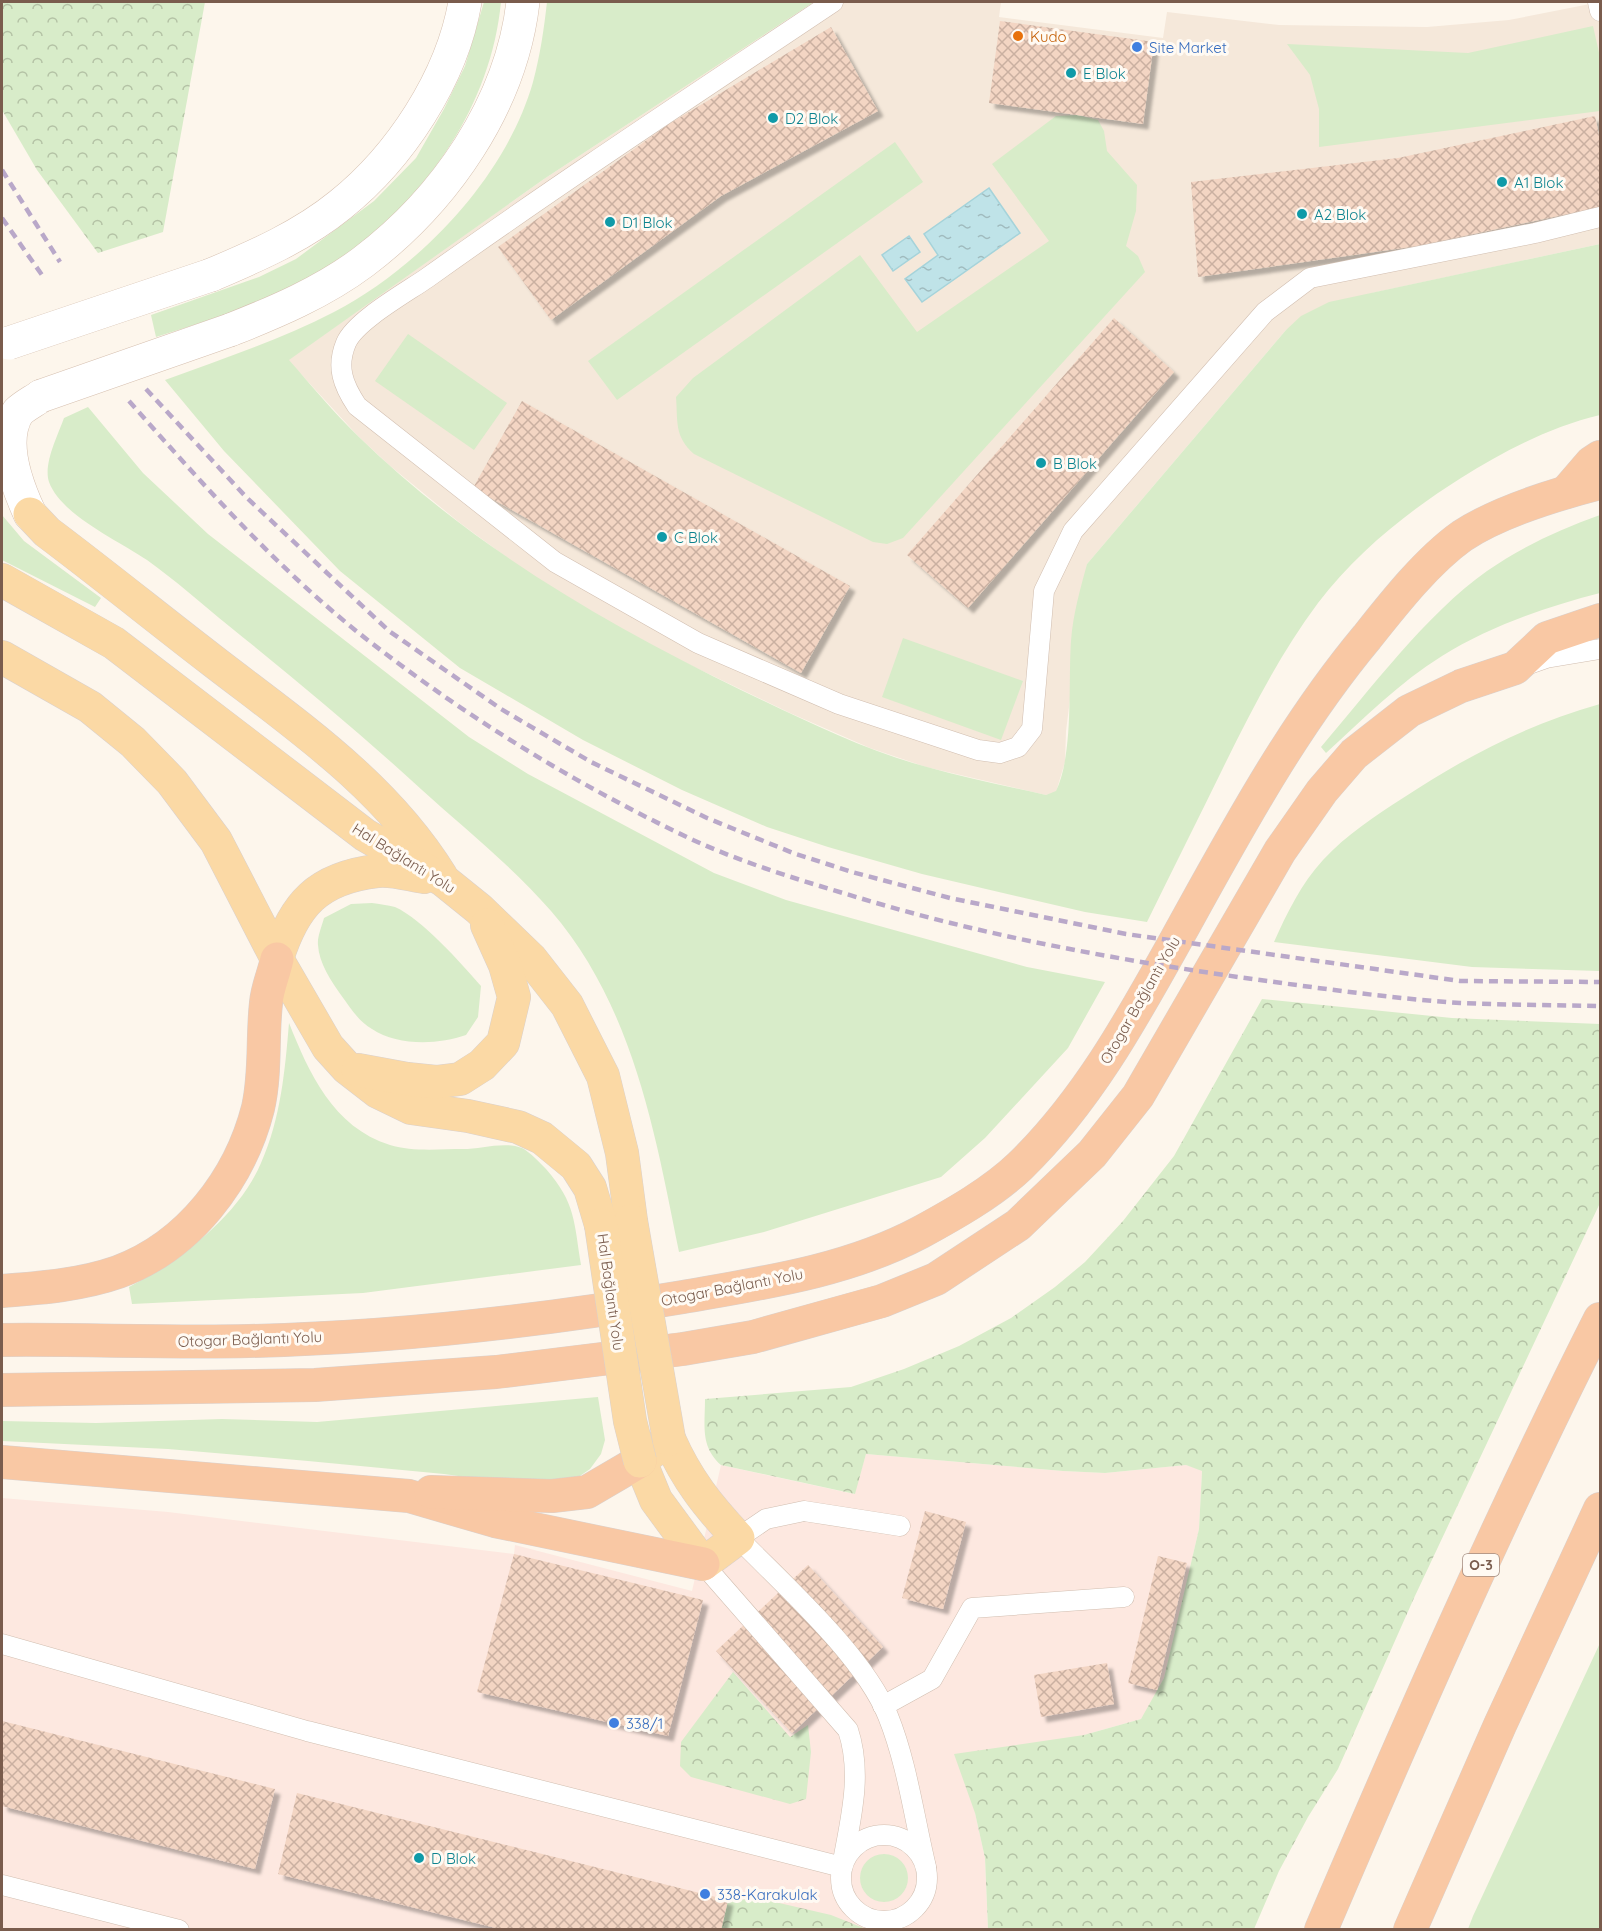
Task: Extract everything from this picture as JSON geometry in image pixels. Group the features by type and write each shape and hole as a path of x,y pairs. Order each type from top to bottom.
{"highway":[{"path":"1566,492 1591,463 1600,457"},
{"name":"Otogar Bağlantı Yolu","path":"2,1340 255,1341 412,1331 567,1317 790,1278 852,1260 918,1234 968,1204 1016,1169 1059,1125 1116,1046 1298,729 1340,668 1416,578 1462,537 1538,501 1600,483"},
{"path":"2,1390 315,1385 508,1370 683,1349 753,1337 882,1301 936,1279 1018,1225 1092,1154 1138,1096 1280,850 1322,791 1354,754 1409,711 1461,686 1515,668 1547,638 1600,620"},
{"path":"2,1291 61,1285 119,1271 162,1248 193,1224 225,1184 245,1148 258,1107 265,1053 266,1002 277,959"},
{"name":"O-3","path":"1321,1929 1447,1637 1552,1414 1600,1319"},
{"path":"409,1496 438,1491 552,1496 587,1492 640,1461"},
{"path":"2,1462 409,1496 516,1526 703,1564"},
{"path":"1410,1929 1500,1725 1600,1509"}],"main road":[{"path":"4,345 211,275 259,255 339,207 361,187 410,128 429,98 446,65 465,2"},
{"path":"30,514 9,470 5,445 11,423 18,412 41,396 277,312 361,263 428,205 484,123 506,73 524,2"},
{"path":"2,477 47,532 285,715 342,763 420,843 443,880"},
{"name":"Hal Bağlantı Yolu","path":"2,580 114,643 365,836 443,880 479,909 531,959 567,1005 603,1076 612,1111 616,1223 630,1421 640,1461 656,1500 703,1564"},
{"path":"6,661 90,707 133,742 172,782 216,841 277,959"},
{"path":"277,959 286,928 307,898 338,881 379,871 443,880"},
{"path":"347,1068 436,1082 460,1079 482,1065 503,1043 514,997 505,965 479,909"},
{"name":"Hal Bağlantı Yolu","path":"277,959 328,1047 347,1068 378,1092 411,1108 508,1125 542,1137 576,1166 616,1223 669,1439 681,1467 701,1499 738,1538"},
{"path":"640,1461 669,1439"},
{"path":"703,1564 738,1538"}],"lane":[{"path":"832,2 466,250 361,325 346,341 340,367 343,385 357,406 555,561 699,643 839,704 978,750 1000,753 1018,747 1032,729 1044,591 1073,531 1264,312 1310,278 1535,233 1600,217"},
{"path":"1598,2 1600,10"},
{"path":"1515,668 1546,658 1600,649"},
{"path":"703,1564 848,1730 855,1750 856,1777 840,1881 843,1895 862,1916 875,1921 890,1922 904,1917 916,1908 924,1896 926,1867 900,1757 883,1706 874,1688 825,1627 738,1538 766,1519 804,1511 900,1526"},
{"path":"883,1706 932,1679 972,1608 1124,1597"},
{"path":"2,1644 307,1731 842,1867"},
{"path":"842,1867 848,1854 857,1844 870,1837 883,1834 897,1836 910,1843 920,1853 926,1867"},
{"path":"2,1885 179,1929"},
{"path":"914,1929 916,1908"}],"shaded area":[{"path":"814,2 1001,2 999,17 1163,38 1167,12 1279,25 1427,27 1509,20 1600,2 1600,244 1372,293 1286,330 1087,564 1066,731 1065,762 1056,792 1046,795 926,767 870,748 790,713 663,652 586,610 532,576 460,523 389,465 358,436 288,360 544,179"},
{"path":"866,1454 1105,1473 1186,1465 1202,1470 1199,1529 1164,1678 1151,1705 1141,1719 1084,1735 975,1813 985,1858 988,1930 2,1929 2,1498 168,1512 514,1554 515,1545 692,1591 721,1465 854,1494"}],"green space":[{"path":"2,2 205,2 163,232 98,253 37,170 2,110"},
{"path":"484,2 501,2 493,48 478,92 458,133 432,172 401,207 366,239 329,266 288,289 240,309 156,337 151,315 259,277 296,259 374,201 416,158 444,109 465,66"},
{"path":"547,2 814,2 544,179 289,360 359,437 447,513 493,547 541,579 640,638 743,691 856,743 903,760 956,775 1046,795 1056,791 1066,758 1068,738 1072,631 1087,564 1286,330 1301,316 1329,302 1600,244 1600,415 1563,426 1528,441 1461,478 1402,519 1366,550 1333,584 1304,622 1267,683 1147,922 1085,912 922,874 767,827 682,790 583,740 460,668 340,571 224,451 165,380 272,340 334,312 398,270 428,244 456,216 481,185 503,152 520,117 533,82"},
{"path":"1593,26 1600,57 1600,111 1319,147 1319,109 1310,75 1287,44 1468,53"},
{"path":"1077,115 1098,120 1104,131 1107,151 1137,185 1136,211 1126,246 1138,256 1145,272 903,538 887,544 873,542 694,454 680,435 676,397 693,378 860,255 917,332 1049,241 992,164 1056,116"},
{"path":"895,142 923,182 617,400 588,361"},
{"path":"408,334 507,403 474,450 375,381"},
{"path":"88,407 143,473 208,534 469,737 528,774 714,873 786,900 1027,967 1105,982 1068,1048 985,1138 941,1177 764,1232 679,1252 650,1116 637,1072 602,987 579,948 551,911 521,879 351,727 168,576 147,560 92,526 65,505 49,482 50,458 64,418"},
{"path":"2,515 24,541 101,598 95,607 2,560"},
{"path":"1600,515 1600,593 1519,618 1460,645 1426,666 1397,689 1326,753 1321,747 1379,678 1442,609 1464,589 1500,562 1528,546"},
{"path":"903,638 1023,681 1001,740 882,697"},
{"path":"1600,704 1600,971 1472,967 1274,942 1295,899 1315,869 1341,842 1361,826 1474,755 1522,732"},
{"path":"372,903 395,907 417,921 441,942 481,986 478,1017 466,1035 443,1041 418,1042 393,1039 382,1035 355,1014 333,984 326,972 318,945 324,918 351,904"},
{"path":"1262,999 1452,1018 1600,1024 1600,1203 1414,1598 1338,1769 1308,1817 1279,1871 1254,1929 988,1929 985,1858 975,1813 954,1754 1084,1735 1141,1719 1164,1678 1199,1529 1202,1471 1186,1465 1105,1473 1063,1471 866,1454 855,1494 721,1465 714,1458 705,1435 705,1399 851,1387 904,1369 959,1346 1011,1318 1055,1287 1085,1262 1123,1221 1174,1156"},
{"path":"289,1023 305,1061 326,1096 338,1112 370,1137 407,1149 463,1149 508,1145 528,1152 546,1169 563,1192 575,1225 581,1265 363,1293 132,1304 129,1287 168,1264 206,1235 223,1219 251,1183 268,1146 278,1111"},
{"path":"598,1397 605,1440 601,1454 590,1469 577,1478 536,1487 444,1474 308,1461 168,1449 2,1441 2,1421 96,1423 222,1419 317,1422"},
{"path":"1600,1643 1600,1929 1468,1929 1473,1916"},
{"path":"733,1672 790,1737 808,1725 811,1752 806,1799 790,1804 691,1777 680,1766 681,1742"},
{"path":"879,1854 889,1854 901,1861 908,1873 908,1883 901,1895 889,1902 879,1902 864,1891 860,1883 860,1873 871,1858"},
{"path":"762,1899 831,1915 866,1929 721,1930 728,1900"}],"water":[{"path":"989,188 1020,233 922,302 905,279 938,255 924,234"},
{"path":"909,236 920,252 893,271 882,255"}],"building":[{"name":"E Blok","path":"1000,21 1154,42 1143,124 989,103"},
{"path":"831,27 878,111 721,196 551,320 498,247 669,124"},
{"path":"1595,116 1600,140 1600,207 1417,246 1198,277 1191,182 1398,158"},
{"name":"B Blok","path":"1114,318 1174,372 968,608 907,555"},
{"name":"C Blok","path":"522,401 850,586 801,673 473,488"},
{"path":"925,1511 966,1522 943,1609 902,1598"},
{"path":"514,1554 703,1600 668,1736 477,1692"},
{"path":"1158,1556 1187,1563 1157,1690 1128,1683"},
{"path":"808,1565 883,1647 792,1733 716,1651"},
{"path":"1107,1663 1114,1704 1041,1717 1034,1675"},
{"path":"2,1721 275,1789 255,1869 2,1806"},
{"name":"D Blok","path":"297,1793 728,1900 721,1930 504,1930 278,1874"}],"railway":[{"path":"2,170 60,262"},
{"path":"2,218 42,275"},
{"path":"146,389 247,498 389,631 501,709 591,762 707,818 793,853 852,872 950,898 1126,934 1460,981 1600,982"},
{"path":"129,401 218,500 281,564 313,594 382,651 494,730 533,754 612,799 693,840 759,866 918,915 1099,955 1238,977 1404,998 1460,1003 1600,1006"}],"place":[{"name":"Kudo","path":"1018,36"},
{"name":"Site Market","path":"1137,47"},
{"name":"E Blok","path":"1071,73"},
{"name":"D2 Blok","path":"773,118"},
{"name":"A1 Blok","path":"1502,182"},
{"name":"A2 Blok","path":"1302,214"},
{"name":"D1 Blok","path":"610,222"},
{"name":"B Blok","path":"1041,463"},
{"name":"C Blok","path":"662,537"},
{"name":"338/1","path":"614,1723"},
{"name":"D Blok","path":"419,1858"},
{"name":"338-Karakulak","path":"705,1894"}]}
